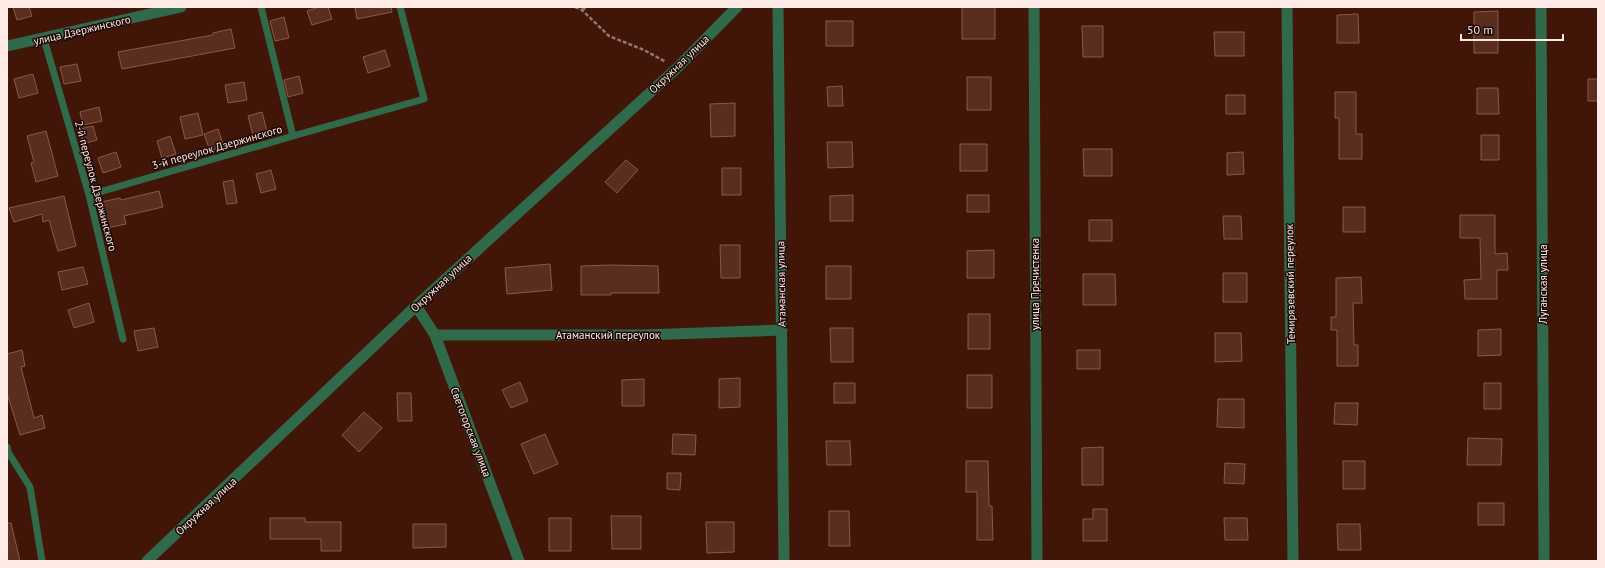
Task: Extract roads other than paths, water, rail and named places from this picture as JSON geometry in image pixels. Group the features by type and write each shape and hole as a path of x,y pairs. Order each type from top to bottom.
{"street":[{"name":"улица Дзержинского","path":"7,46 44,39 159,10 181,7"},
{"name":"Окружная улица","path":"147,561 416,306 677,68 737,7"},
{"name":"Атаманская улица","path":"778,7 784,561"},
{"name":"улица Пречистенка","path":"1034,7 1037,561"},
{"name":"Темирязевский переулок","path":"1287,7 1292,561"},
{"name":"Луганская улица","path":"1541,7 1544,561"},
{"name":"Светогорская улица","path":"416,306 435,335 519,561"},
{"name":"Атаманский переулок","path":"435,335 643,335 782,330"}],"lane":[{"name":"3-й переулок Дзержинского","path":"89,195 293,136 261,7"},
{"path":"293,136 424,99 400,7"},
{"name":"2-й переулок Дзержинского","path":"44,39 89,195 123,339"},
{"path":"7,447 8,452 30,487 42,561"}]}
